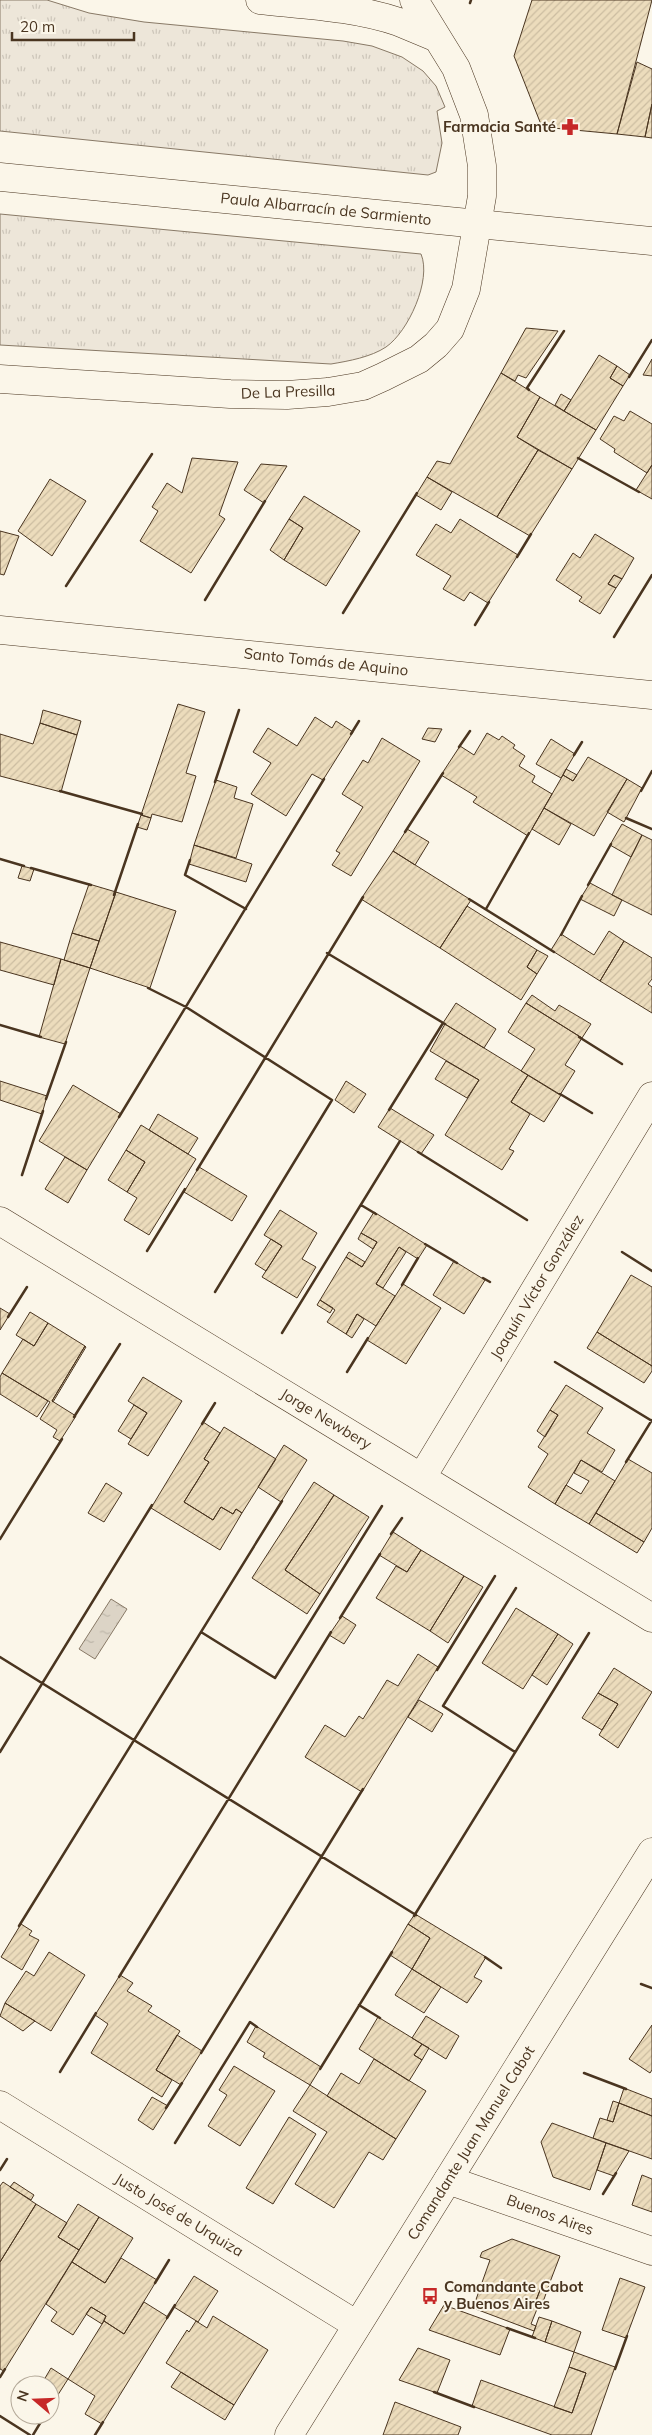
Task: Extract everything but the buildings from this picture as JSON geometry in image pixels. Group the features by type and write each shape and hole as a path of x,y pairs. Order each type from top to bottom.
{"street":[{"path":"260,0 332,8 373,15 398,22 435,37"},
{"name":"De La Presilla","path":"0,379 278,395 328,392 362,386 419,359 450,329 466,289 478,224 483,177 474,115 456,68 435,37 414,0"},
{"name":"Paula Albarracín de Sarmiento","path":"0,177 652,241"},
{"name":"Santo Tomás de Aquino","path":"0,630 652,695"},
{"name":"Joaquín Víctor González","path":"422,1477 652,1096"},
{"name":"Jorge Newbery","path":"0,1221 652,1618"},
{"name":"Comandante Juan Manuel Cabot","path":"289,2435 652,1852"},
{"name":"Justo José de Urquiza","path":"0,2105 357,2325"},
{"name":"Buenos Aires","path":"448,2180 652,2251"}],"green space":[{"path":"0,0 47,0 89,13 144,22 343,41 372,46 402,57 423,71 436,86 445,107 437,111 442,143 436,172 428,175 0,131"},
{"path":"0,214 421,254 424,265 421,291 410,318 394,340 386,347 367,356 331,364 0,345"}],"water":[{"path":"111,1599 127,1609 95,1659 79,1649"}],"wall":[{"path":"529,390 527,388 564,331"},
{"path":"629,377 652,340"},
{"path":"66,586 152,454"},
{"path":"578,458 639,492"},
{"path":"343,613 417,493"},
{"path":"205,600 265,501"},
{"path":"517,557 531,534"},
{"path":"614,637 652,575"},
{"path":"475,625 489,602"},
{"path":"215,782 239,710"},
{"path":"351,734 359,721"},
{"path":"459,747 470,731"},
{"path":"574,755 582,742"},
{"path":"641,791 652,771"},
{"path":"405,832 443,773"},
{"path":"119,1117 324,779"},
{"path":"60,791 142,814"},
{"path":"626,818 652,829"},
{"path":"114,895 138,824"},
{"path":"486,909 529,833"},
{"path":"588,885 611,844"},
{"path":"0,859 24,866"},
{"path":"190,860 185,875 246,909"},
{"path":"31,868 91,885"},
{"path":"561,935 582,896"},
{"path":"197,1170 363,897"},
{"path":"469,899 554,952"},
{"path":"327,953 445,1024"},
{"path":"148,988 186,1007 332,1100 215,1292"},
{"path":"389,1110 443,1023"},
{"path":"0,1025 41,1037"},
{"path":"579,1037 622,1064"},
{"path":"46,1099 66,1042"},
{"path":"560,1094 592,1113"},
{"path":"22,1175 43,1111"},
{"path":"282,1333 400,1141"},
{"path":"418,1152 527,1220"},
{"path":"147,1251 185,1189"},
{"path":"361,1205 376,1214"},
{"path":"425,1244 457,1263"},
{"path":"622,1252 652,1271"},
{"path":"402,1285 418,1258"},
{"path":"483,1278 490,1282"},
{"path":"8,1317 27,1287"},
{"path":"347,1372 368,1338"},
{"path":"74,1417 120,1344"},
{"path":"555,1362 652,1421"},
{"path":"202,1424 215,1403"},
{"path":"626,1462 652,1420"},
{"path":"0,1539 62,1439"},
{"path":"19,1926 282,1501"},
{"path":"0,1752 152,1505"},
{"path":"201,1632 275,1678 382,1506"},
{"path":"391,1534 402,1518"},
{"path":"340,1618 380,1554"},
{"path":"437,1670 495,1576"},
{"path":"515,1752 443,1706 516,1588"},
{"path":"119,1977 331,1632"},
{"path":"414,1916 589,1633"},
{"path":"0,1657 416,1915"},
{"path":"201,2053 363,1789"},
{"path":"320,2069 392,1952"},
{"path":"485,1957 501,1968"},
{"path":"641,1984 652,1988"},
{"path":"359,2005 380,2018"},
{"path":"60,2072 96,2013"},
{"path":"175,2143 250,2022 257,2027"},
{"path":"584,2073 626,2089"},
{"path":"166,2108 182,2083"},
{"path":"0,2170 7,2159"},
{"path":"603,2194 616,2173"},
{"path":"155,2283 169,2260"},
{"path":"167,2318 175,2305"},
{"path":"507,2328 535,2338"},
{"path":"615,2369 627,2336"},
{"path":"0,2377 5,2369"},
{"path":"434,2392 474,2407"},
{"path":"0,2416 30,2435"},
{"path":"95,2435 103,2422"},
{"path":"33,2435 39,2425"}],"place":[{"name":"Farmacia Santé","path":"570,127"},
{"name":"Comandante Cabot y Buenos Aires","path":"430,2296"}]}
